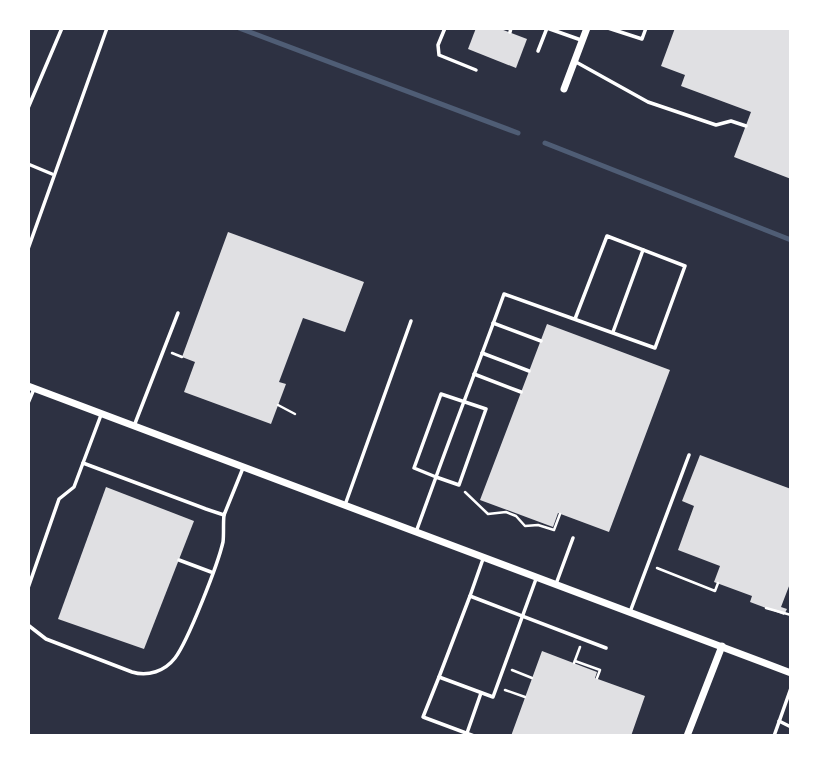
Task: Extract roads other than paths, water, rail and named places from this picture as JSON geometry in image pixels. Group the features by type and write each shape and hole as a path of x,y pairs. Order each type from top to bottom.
{"street":[{"path":"564,89 587,28"},
{"path":"31,387 791,673"},
{"path":"687,736 722,646"}],"lane":[{"path":"28,108 62,28"},
{"path":"28,249 52,174 107,28"},
{"path":"445,28 438,45 439,55 476,70"},
{"path":"538,51 547,28 582,40"},
{"path":"608,28 642,39 646,28"},
{"path":"574,61 648,102 716,125 732,121 746,126"},
{"path":"28,164 52,174"},
{"path":"416,532 504,294 655,348 685,266 607,236 575,319"},
{"path":"612,332 643,250"},
{"path":"134,425 178,313"},
{"path":"345,505 411,321"},
{"path":"493,323 541,341"},
{"path":"482,353 529,371"},
{"path":"474,374 521,393"},
{"path":"28,403 31,387"},
{"path":"441,394 464,402 485,410 459,485 414,468 441,394"},
{"path":"28,588 59,499 74,487 102,413"},
{"path":"630,612 689,455"},
{"path":"83,463 224,515"},
{"path":"28,625 57,644 138,674 152,673 167,665 181,647 211,572 222,543 224,515 244,467"},
{"path":"556,584 573,538"},
{"path":"474,736 423,717 484,557"},
{"path":"179,560 211,572"},
{"path":"439,677 493,697 537,577"},
{"path":"470,596 606,648"},
{"path":"774,736 791,688"},
{"path":"467,733 481,693"},
{"path":"779,721 791,727"}],"waterway":[{"path":"239,28 518,133"},
{"path":"545,143 791,240"}]}
